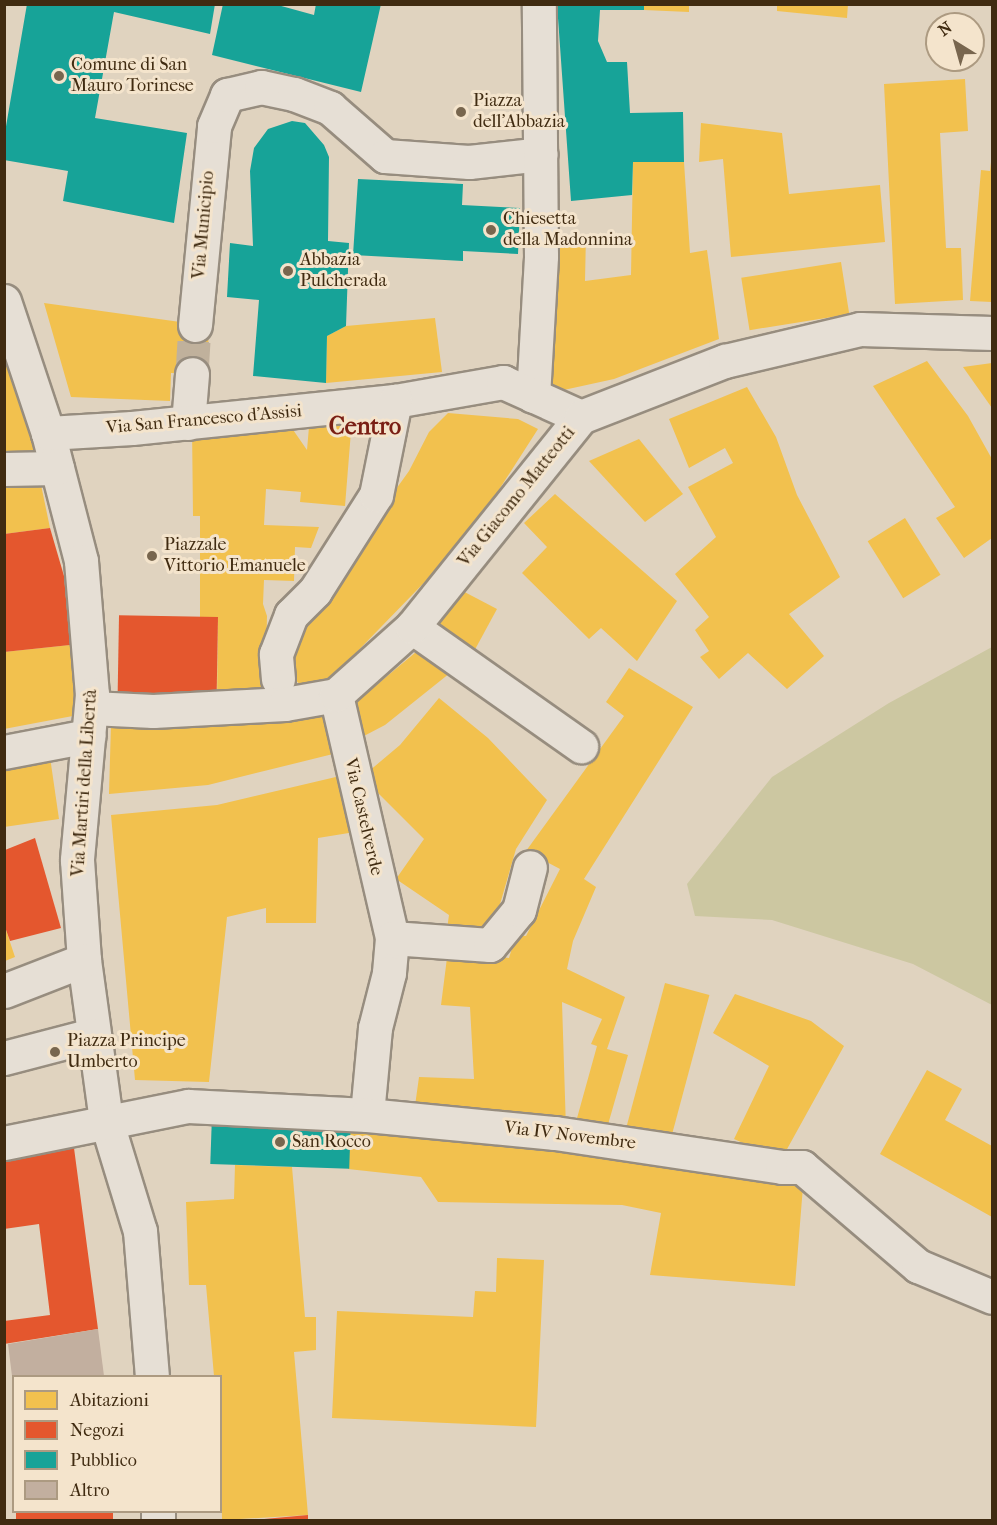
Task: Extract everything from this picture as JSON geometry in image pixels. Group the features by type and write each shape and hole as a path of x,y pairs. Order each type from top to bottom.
{"street":[{"path":"533,396 542,256 539,4"},
{"name":"Via Municipio","path":"195,325 214,126 227,94 261,87 330,108 385,156 469,162 541,154"},
{"name":"Via Martiri della Libertà","path":"4,302 48,432 81,561 89,722 77,860 84,960 91,1025 106,1120 140,1231 152,1375"},
{"name":"Via Giacomo Matteotti","path":"336,695 412,627 581,417 725,361 860,329 993,333"},
{"path":"188,423 192,374"},
{"name":"Via San Francesco d'Assisi","path":"48,432 188,423 395,401 503,382 581,417"},
{"path":"278,679 276,654 291,615 315,591 376,495 395,401"},
{"path":"4,469 57,468"},
{"path":"412,627 581,746"},
{"path":"4,752 89,722 164,711 285,705 336,695"},
{"name":"Via Castelverde","path":"336,695 392,938 389,973 375,1028 367,1115"},
{"path":"392,938 490,945 519,910 530,867"},
{"path":"4,991 84,960"},
{"path":"13,1048 91,1025"},
{"name":"Via IV Novembre","path":"106,1120 188,1106 367,1115 555,1133 782,1167 802,1167 918,1266 993,1297"},
{"path":"4,1143 106,1120"}],"shaded area":[{"path":"992,647 992,1005 913,964 772,920 695,916 687,884 772,777 889,703"}],"building: Abitazioni":[{"path":"644,4 689,4 689,12 644,10"},
{"path":"777,4 848,4 847,18 777,11"},
{"path":"965,79 968,131 940,133 946,248 961,248 963,300 895,304 884,84"},
{"path":"701,123 782,133 789,194 880,185 885,242 731,257 723,159 699,162"},
{"path":"633,162 684,162 690,253 707,250 719,339 614,379 550,393 548,236 586,235 585,281 631,275"},
{"path":"991,162 992,302 970,301 981,170 990,171"},
{"path":"841,262 849,314 750,330 741,278"},
{"path":"44,303 209,326 207,374 171,373 170,401 71,397"},
{"path":"435,318 442,372 326,383 327,336 346,326"},
{"path":"4,353 10,353 36,454 4,455"},
{"path":"927,361 968,416 992,459 992,538 964,558 936,518 955,507 873,386"},
{"path":"992,363 992,408 963,367"},
{"path":"747,387 776,437 797,495 840,577 789,614 824,656 787,689 748,653 719,679 700,657 709,651 695,630 709,617 675,574 716,537 688,487 733,463 725,448 689,468 669,419"},
{"path":"448,413 518,419 538,429 484,513 449,557 313,697 283,668 283,641 336,587 360,554 381,510 409,471 429,432"},
{"path":"310,415 352,419 345,506 300,502 301,492 266,489 264,525 319,527 311,548 295,547 294,581 264,580 263,604 267,616 265,700 217,701 218,617 200,617 200,516 193,516 192,426 289,424 307,450"},
{"path":"639,439 683,494 645,522 589,461"},
{"path":"4,478 40,480 50,528 4,534"},
{"path":"555,494 677,601 637,661 601,628 589,639 522,573 547,547 524,523"},
{"path":"905,518 941,575 903,598 868,541"},
{"path":"455,587 497,609 472,655 435,627"},
{"path":"70,645 78,715 4,729 4,652"},
{"path":"422,647 450,673 385,725 362,737 349,708"},
{"path":"629,668 693,707 584,879 596,887 573,941 567,969 625,997 607,1049 628,1055 605,1135 574,1129 597,1046 591,1044 602,1019 562,1002 566,1129 414,1113 419,1077 474,1079 470,1007 441,1005 448,950 509,958 516,935 526,936 560,869 526,851 624,716 606,702"},
{"path":"439,698 488,738 547,800 516,849 498,911 475,936 447,929 449,915 396,879 424,839 362,777 400,745"},
{"path":"324,706 333,754 208,785 109,794 111,724"},
{"path":"50,757 59,819 4,827 4,764"},
{"path":"340,776 355,832 318,838 316,923 266,923 266,908 227,917 209,1082 135,1080 111,815 217,805"},
{"path":"5,927 15,957 5,961"},
{"path":"665,983 709,995 669,1145 625,1133"},
{"path":"735,994 811,1021 844,1046 781,1160 734,1139 769,1066 713,1033"},
{"path":"927,1070 962,1089 945,1120 992,1146 992,1217 880,1154"},
{"path":"351,1121 804,1174 795,1286 650,1275 661,1213 622,1205 438,1202 421,1177 348,1169"},
{"path":"235,1165 292,1167 305,1317 316,1317 316,1350 294,1352 308,1515 222,1520 222,1375 214,1375 206,1285 189,1285 186,1202 234,1199"},
{"path":"497,1258 544,1260 536,1427 332,1418 337,1311 473,1317 475,1291 496,1292"}],"building: Negozi":[{"path":"50,528 64,576 70,645 4,652 4,534"},
{"path":"119,615 218,617 217,701 118,699"},
{"path":"35,838 61,928 10,941 5,927 5,850"},
{"path":"74,1148 98,1329 4,1344 4,1321 50,1315 39,1224 4,1229 4,1157"},
{"path":"16,1513 113,1513 113,1520 16,1520"},
{"path":"308,1515 308,1520 264,1520 264,1519"}],"building: Pubblico":[{"name":"Comune di San Mauro Torinese","path":"27,4 215,4 210,34 114,12 95,118 187,133 174,223 63,201 68,171 4,160 4,138"},
{"path":"223,4 274,4 314,15 316,4 381,4 361,92 212,55"},
{"path":"557,4 644,4 644,10 600,10 598,41 607,62 627,62 630,113 683,112 684,162 633,162 632,195 571,201"},
{"name":"Abbazia Pulcherada","path":"292,121 305,123 324,145 329,157 328,241 349,243 346,326 327,336 326,383 253,376 259,300 227,297 230,243 253,246 250,171 254,148 268,129"},
{"path":"358,179 463,184 462,205 520,208 518,254 463,251 463,261 353,255"},
{"name":"San Rocco","path":"212,1115 351,1120 349,1169 210,1164"}],"building: Altro":[{"path":"98,1329 104,1375 12,1376 8,1344"}],"tunnel":[{"path":"192,374 195,325"}],"place":[{"name":"Comune di San Mauro Torinese","path":"59,76"},
{"name":"Piazza dell'Abbazia","path":"461,112"},
{"name":"Chiesetta della Madonnina","path":"491,230"},
{"name":"Abbazia Pulcherada","path":"288,271"},
{"name":"Piazzale Vittorio Emanuele","path":"152,556"},
{"name":"Piazza Principe Umberto","path":"55,1052"},
{"name":"San Rocco","path":"280,1142"}],"district":[{"name":"Centro","path":"365,427"}]}
